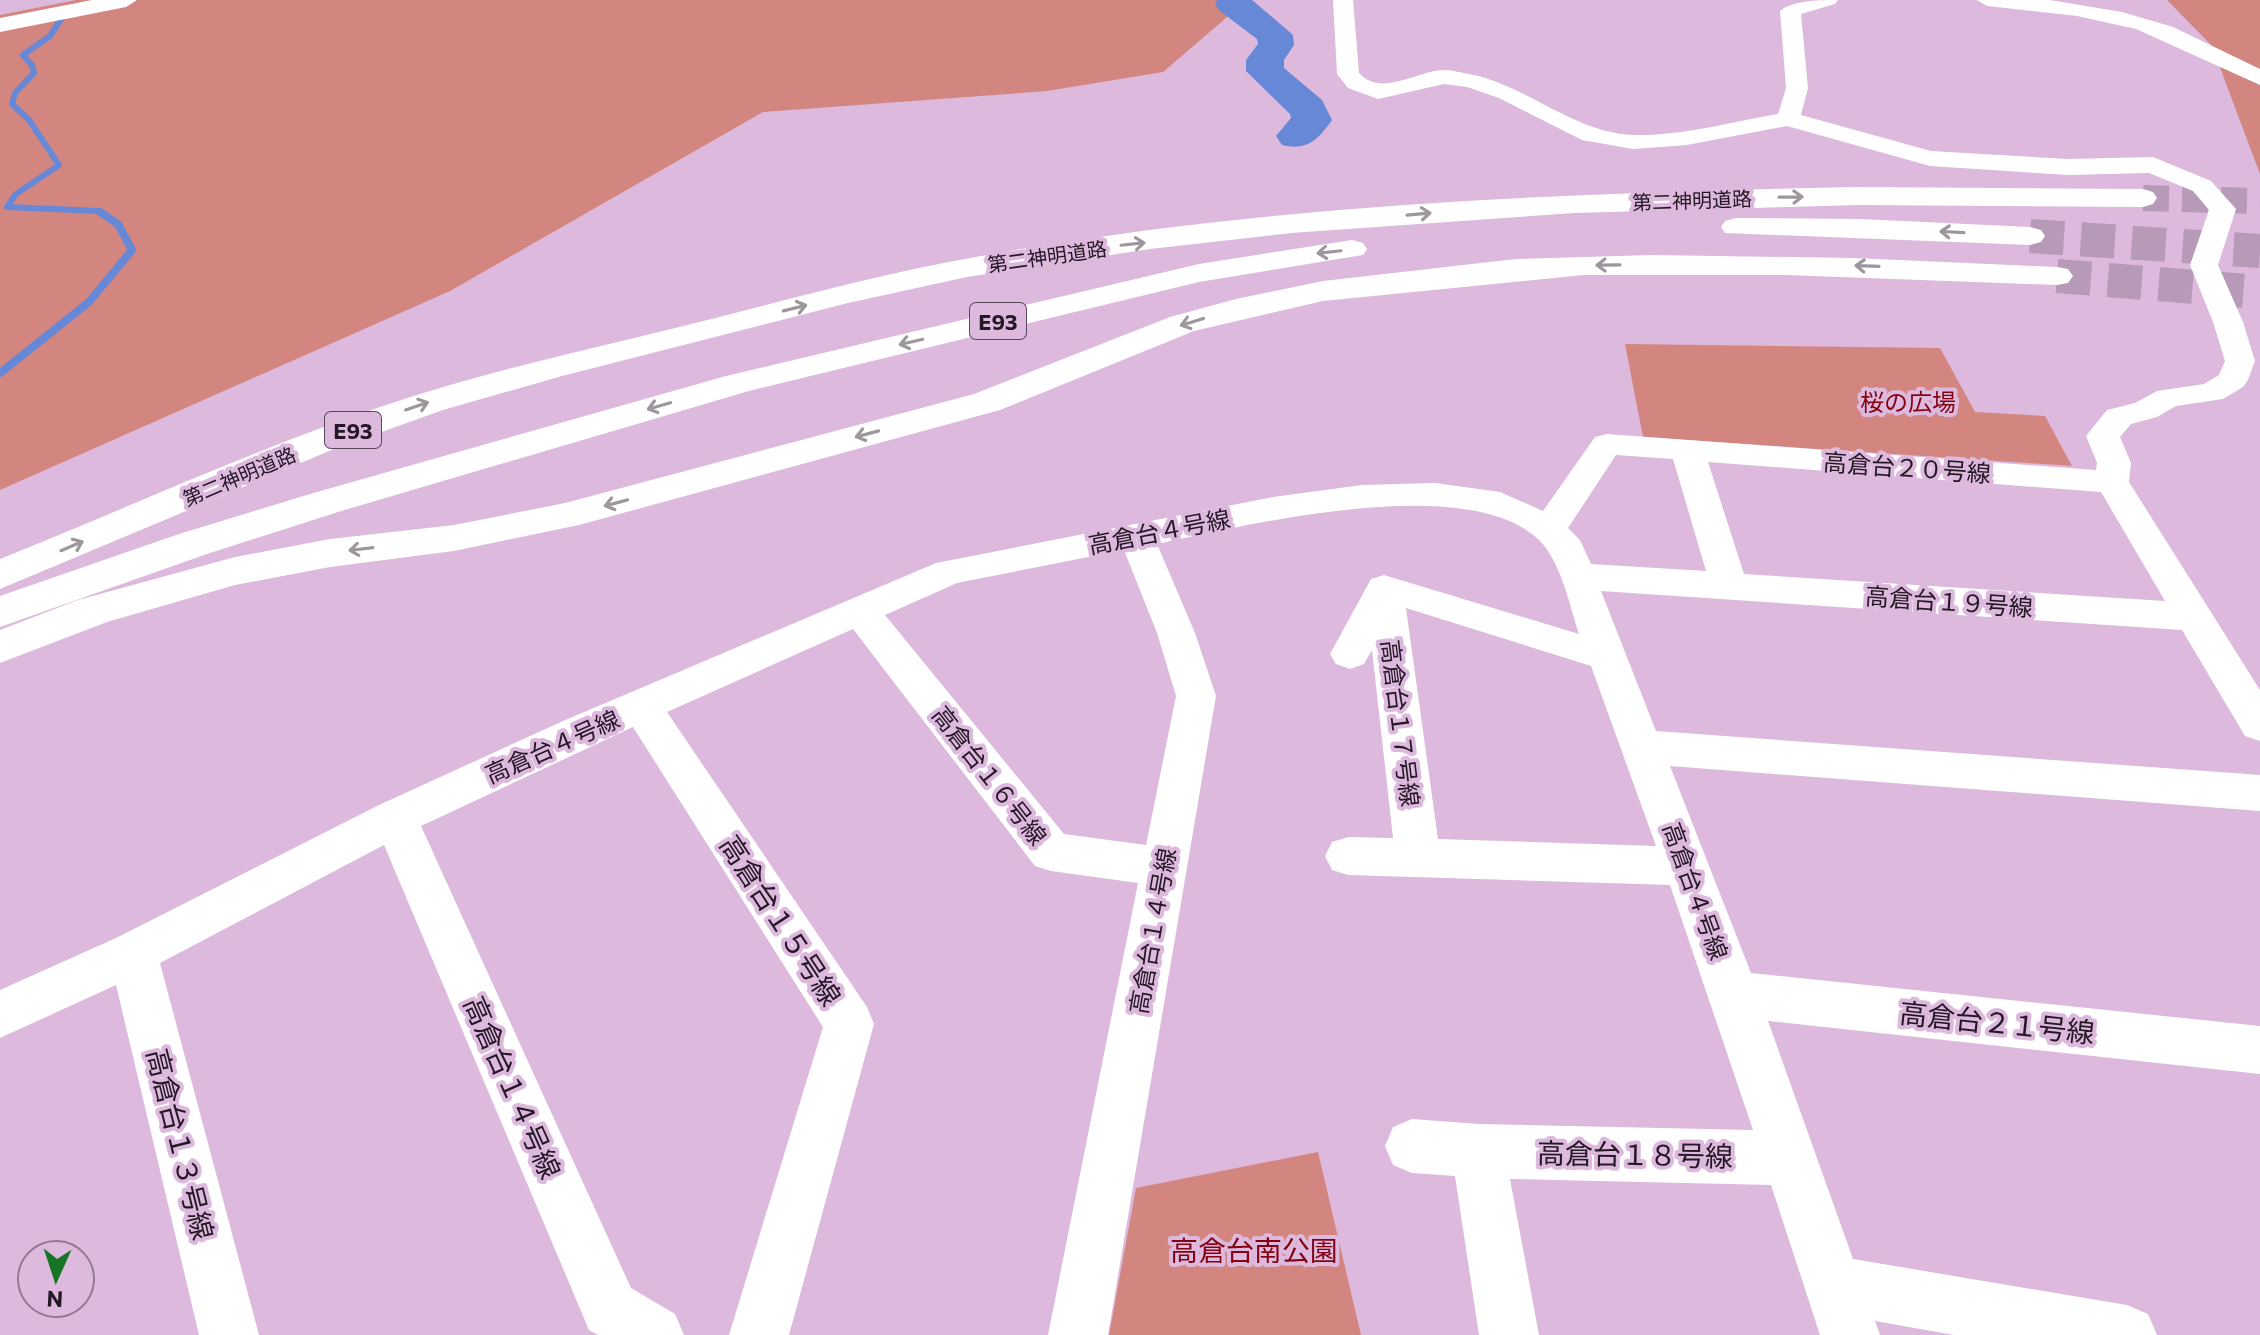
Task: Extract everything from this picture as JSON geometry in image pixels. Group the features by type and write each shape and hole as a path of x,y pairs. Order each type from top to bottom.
{"main road":[{"path":"0,25 126,0"},
{"name":"第二神明道路","path":"0,575 321,441 430,402 898,282 1007,261 1319,223 1603,203 1892,195 2143,198"},
{"name":"第二神明道路","path":"0,612 193,544 338,498 738,383 1199,273 1316,253 1445,239 1584,230 1861,228 2030,236"},
{"name":"第二神明道路","path":"968,328 1049,312 1166,296 1405,273 1700,264 1864,266 2057,276"},
{"path":"0,647 93,611 222,575 306,557 454,538 565,516 987,402 1182,324 1236,309 1323,291 1545,267"}],"street":[{"path":"1343,0 1348,74 1356,83 1378,92 1444,77 1471,81 1507,93 1591,135 1633,142 1687,138 1787,119 1930,158 2068,167 2153,165 2202,186 2223,209 2204,265 2228,322 2240,361 2232,380 2212,392 2168,398 2146,410 2119,417 2103,436 2114,463 2112,482 2260,725"},
{"path":"1787,119 1795,105 1799,83 1792,53 1794,37 1790,11 1828,0"},
{"path":"1987,0 2063,7 2139,23 2165,32 2260,78"},
{"name":"高倉台２０号線","path":"1549,529 1607,444 2112,482"},
{"path":"1687,450 1729,586"},
{"name":"高倉台４号線","path":"0,1015 133,953 395,818 641,706 949,572 1273,509 1362,496 1421,495 1500,504 1549,529 1567,549 1734,994 1842,1310"},
{"name":"高倉台１４号線","path":"1078,1335 1196,696 1176,633 1136,536"},
{"name":"高倉台１９号線","path":"1577,576 2194,617"},
{"path":"1384,588 1608,657"},
{"name":"高倉台１７号線","path":"1350,654 1384,588"},
{"name":"高倉台１７号線","path":"1384,588 1418,858"},
{"name":"高倉台１６号線","path":"859,610 1051,852 1164,867"},
{"name":"高倉台１５号線","path":"641,706 849,1024 759,1335"},
{"path":"1642,747 2260,793"},
{"name":"高倉台１４号線","path":"395,818 610,1309 654,1335"},
{"path":"1348,856 1687,866"},
{"name":"高倉台１３号線","path":"133,953 229,1335"},
{"name":"高倉台２１号線","path":"1734,994 2260,1050"},
{"name":"高倉台１８号線","path":"1412,1146 1478,1151 1791,1158"},
{"path":"1478,1151 1509,1335"},
{"path":"1842,1310 2127,1335"}],"green space":[{"path":"76,0 1247,0 1163,72 1047,91 763,112 450,291 0,490 0,15"},
{"path":"2167,0 2260,0 2260,174 2212,46"},
{"name":"桜の広場","path":"1625,344 1940,348 1975,412 2045,416 2072,466 1643,437"},
{"name":"高倉台南公園","path":"1318,1152 1361,1335 1109,1335 1136,1188"}],"waterway":[{"path":"1235,0 1232,4 1275,35 1276,45 1265,60 1265,71 1308,109 1312,120 1297,136"},
{"path":"61,19 50,36 23,55 32,65 34,73 15,93 12,104 29,120 59,165 16,194 7,207 98,211 103,214"},
{"path":"0,373 89,302 132,250 118,224 103,214"}],"tunnel":[{"path":"2143,198 2260,201"},
{"path":"2030,236 2260,251"},
{"path":"2057,276 2260,292"}]}
